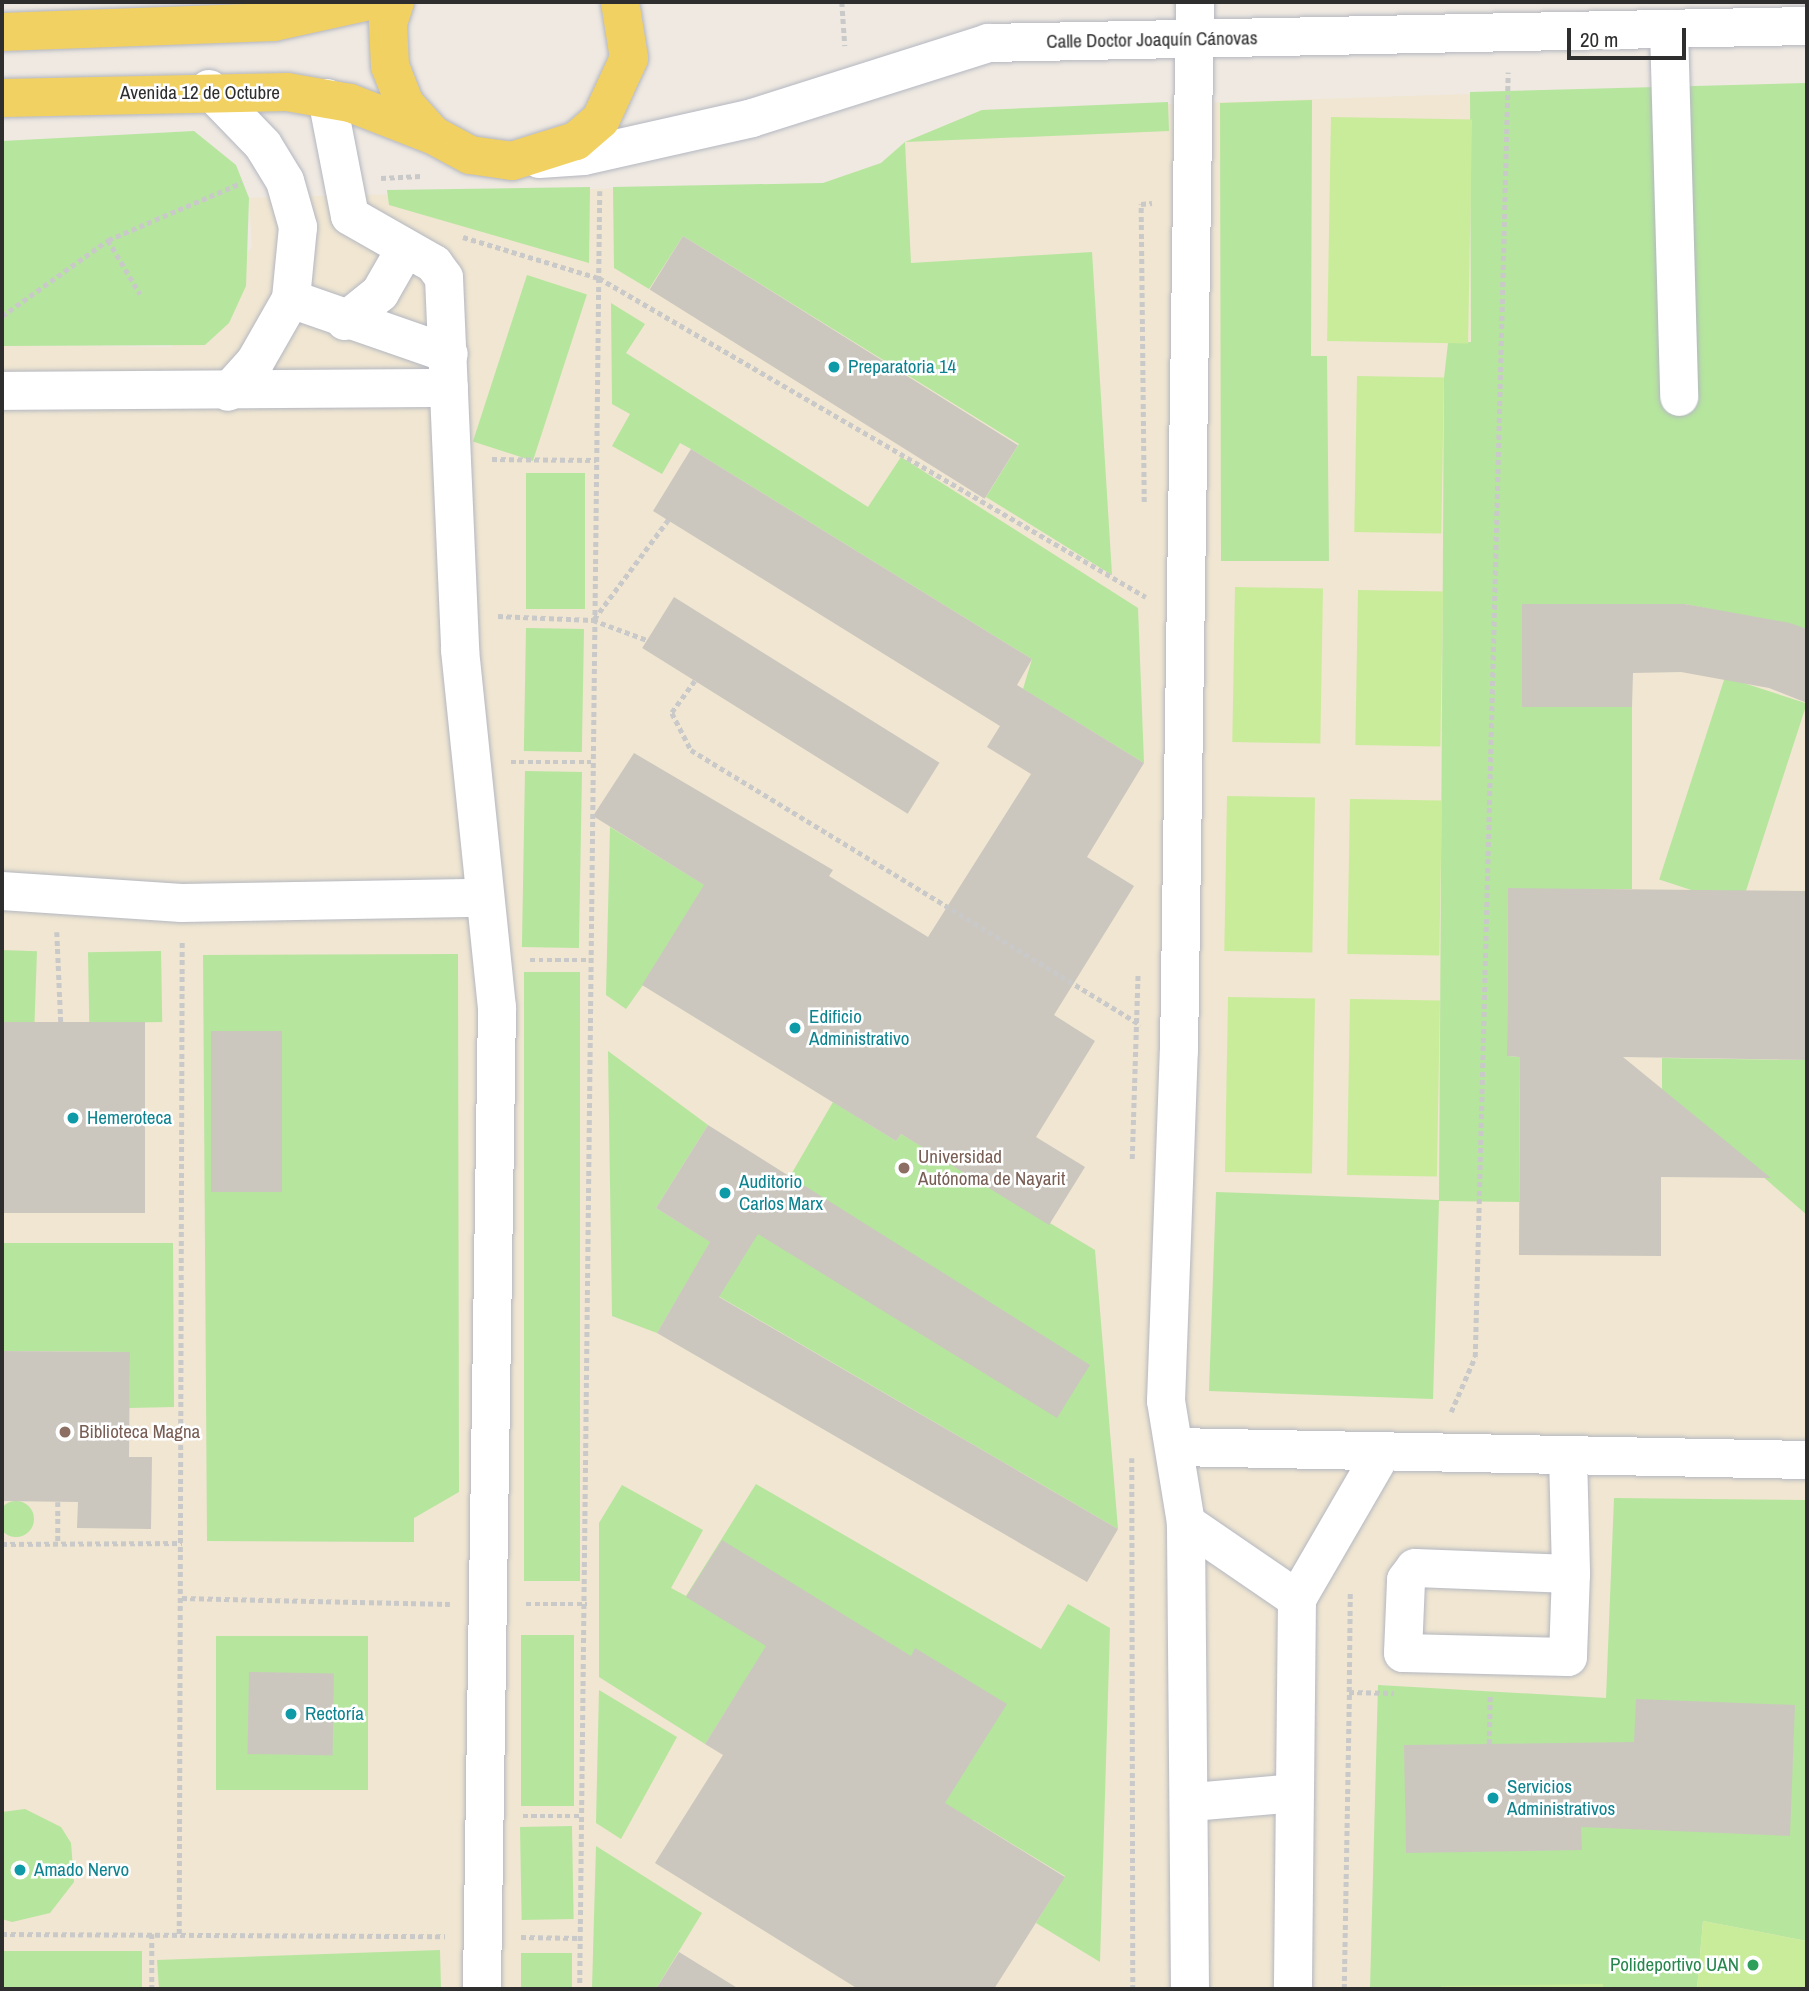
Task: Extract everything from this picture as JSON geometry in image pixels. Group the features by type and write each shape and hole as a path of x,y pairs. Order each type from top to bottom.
{"main road":[{"path":"2,32 278,12 364,2"},
{"name":"Avenida 12 de Octubre","path":"395,2 388,24 390,65 405,104 433,135"},
{"name":"Avenida 12 de Octubre","path":"2,98 209,89 327,98 433,135 470,155 512,161 576,141 601,119 629,58 627,9"}],"street":[{"path":"1190,1989 1193,1802 1186,1523 1166,1401 1179,1051 1195,2"},
{"name":"Calle Doctor Joaquín Cánovas","path":"512,161 584,156 752,118 847,84 988,43 1194,39 1509,17 1669,29 1807,26"},
{"path":"1669,29 1679,397"},
{"path":"209,89 264,145 285,181 298,226 291,299 255,362 228,392"},
{"path":"327,98 350,216 404,251 434,264 444,278 470,762 482,898 497,1007 482,1816 482,1989"},
{"path":"345,321 380,293 404,251"},
{"path":"291,299 345,321 449,371"},
{"path":"2,391 228,392 449,371"},
{"path":"2,891 182,903 482,898"},
{"path":"1175,1447 1381,1454 1807,1460"},
{"path":"1293,1989 1297,1599 1381,1454"},
{"path":"1568,1456 1571,1574 1568,1657 1404,1653 1406,1580 1415,1568 1571,1574"},
{"path":"1186,1523 1297,1599"},
{"path":"1193,1802 1295,1793"}],"path":[{"path":"842,2 847,84"},
{"path":"1432,1455 1475,1357 1509,17"},
{"path":"371,178 425,176"},
{"path":"2,316 108,240 248,180"},
{"path":"580,1989 587,1604 591,762 600,181"},
{"path":"459,236 599,278 1146,597"},
{"path":"108,240 140,294"},
{"path":"453,459 596,460"},
{"path":"593,620 668,520"},
{"path":"460,614 593,620 647,640"},
{"path":"695,681 672,713 691,750 1179,1051"},
{"path":"470,762 591,762"},
{"path":"56,895 61,1023"},
{"path":"179,1934 182,903"},
{"path":"489,959 592,960"},
{"path":"58,1502 58,1544"},
{"path":"2,1544 182,1543"},
{"path":"1344,1989 1350,1578"},
{"path":"182,1598 487,1605 587,1604"},
{"path":"1349,1692 1403,1693"},
{"path":"1480,1695 1493,1696 1489,1744"},
{"path":"482,1816 582,1816"},
{"path":"2,1934 580,1938"},
{"path":"152,1934 152,1989"}],"shaded area":[{"name":"Universidad Autónoma de Nayarit","path":"1807,83 1807,1989 2,1989 2,345 171,347 252,247 249,198 823,183 881,163 905,142 982,110"}],"green space":[{"path":"1807,83 1807,629 1685,604 1522,604 1522,707 1632,707 1632,889 1508,889 1507,1056 1520,1057 1519,1202 1439,1201 1433,1399 1209,1391 1216,1192 1439,1200 1444,378 1448,343 1471,342 1470,92"},
{"path":"1312,100 1311,356 1327,356 1329,561 1221,561 1220,103"},
{"path":"1168,102 1169,131 905,142 982,110"},
{"path":"1331,117 1472,119 1468,343 1327,341"},
{"path":"194,131 236,165 249,198 246,286 229,323 205,345 2,346 2,141"},
{"path":"905,142 911,263 1092,252 1112,575 986,497 1019,444 683,236 649,289 614,268 613,187 823,183 881,163"},
{"path":"590,187 589,263 389,205 387,190"},
{"path":"527,275 587,294 533,461 473,441"},
{"path":"611,303 645,324 626,353 868,507 901,457 1138,608 1144,763 1023,689 1032,659 691,449 680,443 662,474 612,446 630,414 612,404"},
{"path":"1357,376 1444,378 1441,533 1354,532"},
{"path":"526,473 585,473 585,609 526,609"},
{"path":"1235,587 1323,589 1320,744 1232,742"},
{"path":"1358,590 1443,591 1440,746 1355,745"},
{"path":"526,628 584,629 582,752 524,751"},
{"path":"1725,677 1807,704 1741,906 1659,880"},
{"path":"525,771 582,772 579,948 522,947"},
{"path":"1227,796 1315,798 1312,953 1224,951"},
{"path":"1350,799 1442,801 1439,956 1347,954"},
{"path":"610,827 711,889 626,1009 606,995"},
{"path":"2,950 37,951 34,1023 2,1022"},
{"path":"161,951 162,1022 89,1023 88,952"},
{"path":"458,954 459,1492 414,1518 414,1542 207,1541 203,955"},
{"path":"524,972 580,972 580,1581 524,1581"},
{"path":"1228,997 1315,999 1312,1173 1225,1172"},
{"path":"1350,999 1440,1001 1437,1177 1347,1175"},
{"path":"608,1051 708,1125 656,1208 741,1261 833,1102 896,1141 901,1134 1095,1250 1118,1529 689,1279 657,1333 612,1316"},
{"path":"1662,1058 1807,1060 1807,1215 1677,1102 1662,1101"},
{"path":"2,1243 173,1243 174,1407 129,1408 130,1352 2,1351"},
{"path":"756,1484 1041,1649 1068,1604 1110,1628 1100,1962 1036,1923 1065,1876 973,1820 954,1819 741,1687 705,1744 599,1677 599,1523 622,1485 703,1530 671,1588 686,1596"},
{"path":"1614,1498 1807,1500 1807,1941 1703,1921 1697,1989 1370,1989 1378,1685 1606,1698"},
{"path":"16,1501 29,1506 34,1519 29,1532 16,1537 3,1532 -2,1519 3,1506"},
{"path":"521,1635 574,1635 574,1806 521,1806"},
{"path":"216,1636 368,1636 368,1790 216,1790"},
{"path":"599,1690 677,1737 621,1839 596,1823"},
{"path":"25,1809 61,1827 71,1843 74,1882 50,1913 12,1922 2,1919 2,1812"},
{"path":"572,1826 574,1919 522,1920 520,1827"},
{"path":"596,1846 702,1913 656,1989 592,1989"},
{"name":"Polideportivo UAN","path":"1703,1921 1807,1941 1807,1989 1697,1989"},
{"path":"440,1950 441,1989 159,1989 157,1960"},
{"path":"2,1951 142,1951 142,1989 2,1989"},
{"path":"521,1953 572,1953 572,1989 521,1989"},
{"path":"1603,1984 1603,1989 1441,1989 1441,1986"}],"building":[{"name":"Preparatoria 14","path":"683,236 1018,445 985,499 650,289"},
{"path":"691,449 1032,659 1017,685 1144,763 1087,857 1134,886 1054,1015 1095,1041 1036,1137 1085,1167 1049,1225 901,1134 896,1141 642,985 704,885 593,816 634,753 833,870 829,876 928,937 1031,774 987,747 1000,726 653,511"},
{"path":"674,597 939,763 908,814 642,648"},
{"path":"1522,604 1685,604 1790,623 1807,629 1807,703 1769,688 1681,672 1633,673 1632,707 1522,707"},
{"path":"1508,888 1807,891 1807,1060 1623,1057 1771,1178 1661,1177 1661,1256 1519,1255 1520,1057 1507,1056"},
{"name":"Hemeroteca","path":"2,1022 145,1022 145,1213 2,1213"},
{"path":"211,1031 282,1031 282,1192 211,1192"},
{"path":"708,1125 1090,1365 1057,1418 758,1234 719,1297 1118,1529 1087,1582 657,1333 710,1242 656,1208"},
{"name":"Biblioteca Magna","path":"2,1351 130,1352 129,1457 152,1457 151,1529 77,1528 78,1502 2,1501"},
{"path":"722,1540 911,1656 915,1648 1007,1704 945,1803 1065,1877 994,1989 858,1989 655,1863 723,1755 705,1744 766,1646 686,1597"},
{"name":"Rectoría","path":"249,1672 334,1673 333,1755 248,1754"},
{"path":"1636,1699 1795,1705 1790,1836 1581,1827 1582,1850 1406,1853 1404,1745 1634,1742"},
{"path":"679,1952 739,1989 656,1989"}],"place":[{"name":"Preparatoria 14","path":"834,367"},
{"name":"Edificio Administrativo","path":"795,1028"},
{"name":"Hemeroteca","path":"73,1118"},
{"name":"Universidad Autónoma de Nayarit","path":"904,1168"},
{"name":"Auditorio Carlos Marx","path":"725,1193"},
{"name":"Biblioteca Magna","path":"65,1432"},
{"name":"Rectoría","path":"291,1714"},
{"name":"Servicios Administrativos","path":"1493,1798"},
{"name":"Amado Nervo","path":"20,1870"},
{"name":"Polideportivo UAN","path":"1753,1965"}]}
